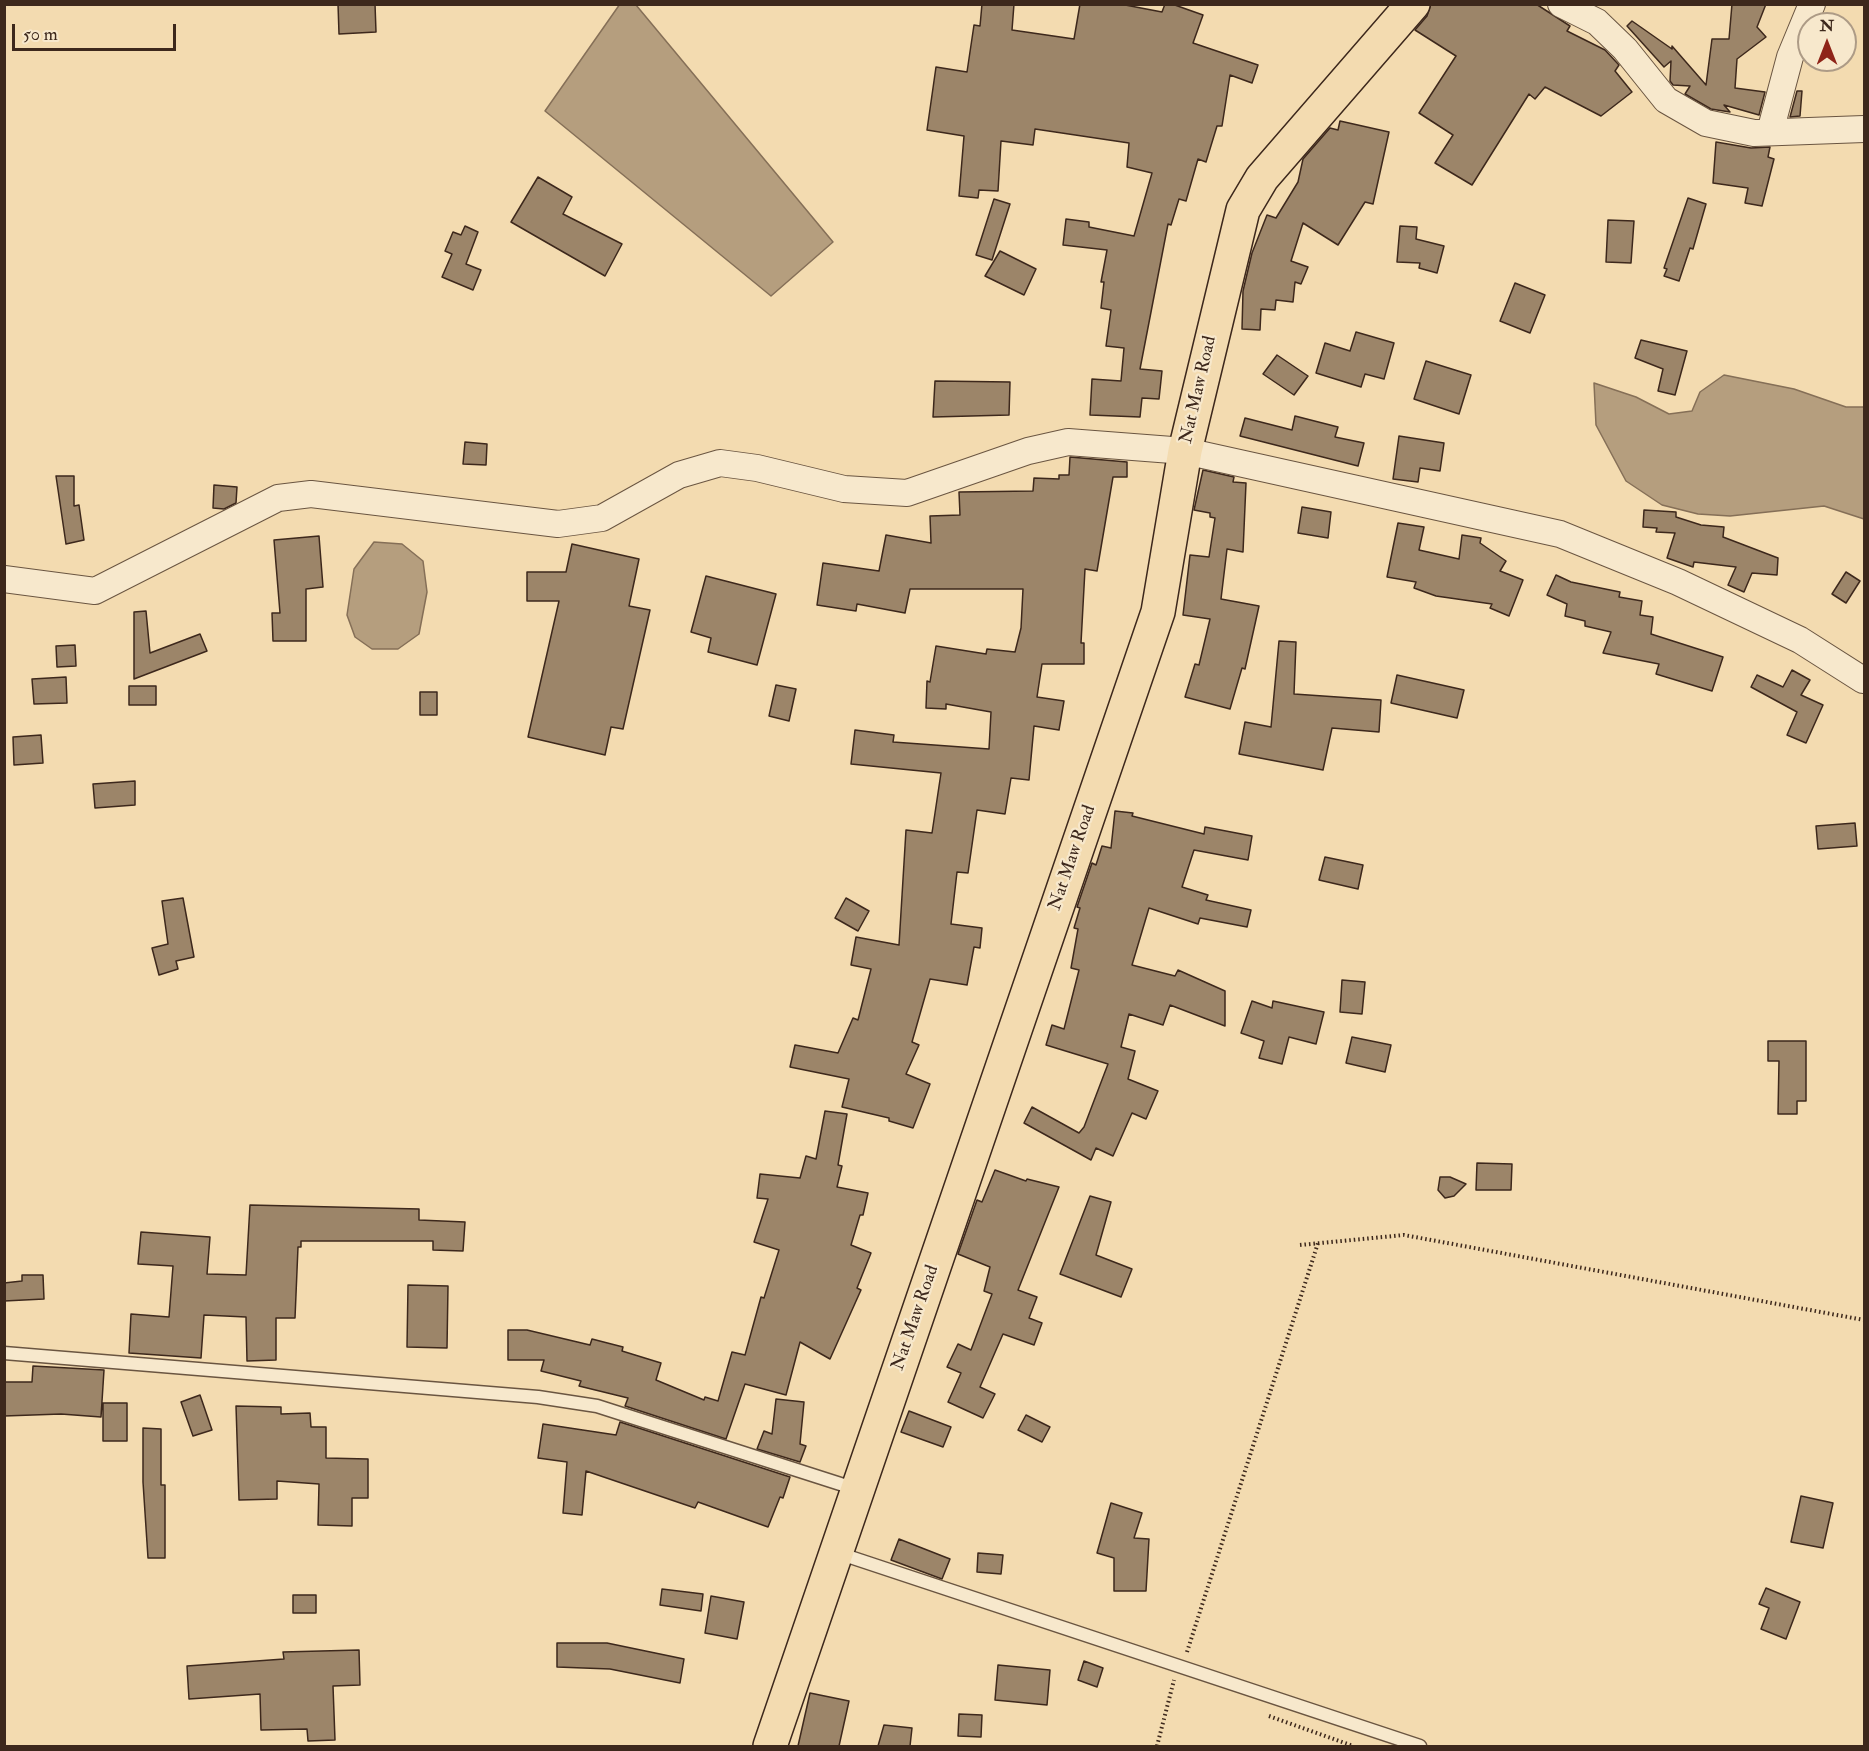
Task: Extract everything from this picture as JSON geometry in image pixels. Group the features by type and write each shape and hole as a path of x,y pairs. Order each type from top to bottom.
{"main road":[{"name":"Nat Maw Road","path":"770,1746 856,1489 1158,612 1185,451 1243,210 1262,178 1413,4"}],"street":[{"path":"1561,4 1597,22 1625,49 1665,100 1706,123 1754,132 1864,129"},
{"path":"1770,132 1790,57 1812,4"},
{"path":"4,579 95,591 278,498 311,494 558,524 602,518 679,475 720,463 758,468 844,489 907,493 1028,451 1068,442 1185,451 1560,534 1678,582 1800,640 1863,680"}],"lane":[{"path":"4,1353 526,1396 597,1406 856,1489"},
{"path":"835,1552 1420,1746"}],"path":[{"path":"1300,1245 1404,1235 1864,1320"},
{"path":"1181,1668 1318,1243"},
{"path":"1157,1746 1173,1681"}],"shaded area":[{"path":"620,4 636,5 833,242 771,296 545,111"},
{"path":"1724,375 1794,389 1846,407 1864,407 1864,519 1824,506 1730,516 1698,514 1662,505 1626,481 1596,425 1594,383 1636,397 1669,414 1692,411 1700,392"},
{"path":"374,542 402,544 423,561 427,592 419,634 398,649 372,649 355,637 347,615 354,569"}],"building":[{"path":"338,4 375,4 376,32 339,34"},
{"path":"982,4 1014,4 1012,30 1074,39 1080,4 1120,4 1162,12 1165,4 1172,4 1203,15 1193,43 1258,65 1252,83 1230,75 1222,126 1217,126 1206,162 1198,159 1186,201 1179,199 1171,225 1168,224 1140,369 1162,371 1159,399 1142,398 1140,417 1090,415 1092,379 1121,381 1124,348 1106,346 1111,310 1101,308 1104,282 1101,282 1107,250 1063,245 1066,219 1089,222 1089,227 1134,236 1152,173 1127,167 1129,143 1035,129 1033,145 1001,141 998,191 979,190 978,198 959,196 964,136 927,130 936,67 967,72 974,25 980,26"},
{"path":"1431,4 1536,4 1570,26 1567,31 1605,50 1619,65 1615,71 1632,92 1601,116 1545,87 1535,99 1529,94 1472,185 1435,163 1453,135 1419,113 1456,56 1415,30 1427,16"},
{"path":"1732,4 1766,4 1757,27 1766,37 1737,59 1735,88 1765,92 1759,115 1724,105 1730,112 1711,109 1685,94 1690,86 1673,85 1670,81 1671,61 1664,67 1627,26 1632,21 1672,49 1672,46 1706,85 1712,39 1729,39"},
{"path":"1797,91 1802,91 1800,116 1790,117"},
{"path":"1340,121 1389,132 1373,204 1365,202 1338,245 1303,223 1291,261 1308,267 1301,284 1295,282 1293,302 1276,300 1275,310 1261,309 1260,330 1242,329 1243,291 1252,253 1267,215 1276,218 1298,182 1303,159 1330,128 1338,130"},
{"path":"1716,142 1751,148 1770,147 1768,157 1774,159 1762,206 1745,203 1748,188 1713,183"},
{"path":"538,177 572,197 563,214 622,244 605,276 511,222"},
{"path":"1688,198 1706,204 1693,249 1690,248 1679,281 1664,276 1667,269 1664,268"},
{"path":"994,199 1010,204 992,260 976,255"},
{"path":"1608,220 1634,221 1631,263 1606,262"},
{"path":"465,226 478,232 466,264 481,270 473,290 442,277 452,254 445,251 453,232 461,235"},
{"path":"1400,226 1417,227 1416,239 1444,246 1437,273 1419,268 1420,263 1397,262"},
{"path":"1000,251 1036,269 1024,295 985,276"},
{"path":"1515,283 1545,295 1530,333 1500,321"},
{"path":"1356,332 1394,343 1384,379 1365,374 1361,387 1316,373 1325,343 1350,351"},
{"path":"1641,340 1687,351 1675,395 1658,391 1663,369 1635,358"},
{"path":"1277,355 1308,376 1294,395 1263,374"},
{"path":"1426,361 1471,375 1459,414 1414,399"},
{"path":"935,381 1010,382 1009,415 933,417"},
{"path":"1295,416 1338,427 1335,437 1364,443 1358,466 1240,436 1245,418 1292,430"},
{"path":"1399,436 1444,443 1440,471 1420,468 1418,482 1393,479"},
{"path":"465,442 487,444 486,465 463,464"},
{"path":"1070,457 1127,462 1127,477 1113,477 1097,571 1085,569 1081,643 1084,643 1084,664 1042,664 1037,697 1064,701 1059,730 1034,726 1029,780 1011,778 1005,814 977,810 968,873 957,872 951,924 982,928 980,948 974,947 967,985 930,979 912,1042 919,1045 906,1074 930,1084 913,1128 889,1121 889,1118 842,1107 849,1079 790,1067 795,1045 838,1053 853,1018 858,1020 871,969 851,965 856,937 899,945 906,830 932,833 941,773 851,764 855,730 894,735 893,742 989,749 991,712 946,704 946,709 926,708 927,681 930,682 936,646 986,654 987,649 1015,652 1021,628 1023,589 910,589 905,613 857,604 856,611 817,605 823,563 879,571 886,535 931,543 930,516 960,515 959,492 1033,491 1034,478 1059,479 1059,475 1069,475"},
{"path":"1203,470 1234,477 1233,482 1246,483 1243,552 1227,549 1221,599 1259,606 1245,669 1242,668 1230,709 1185,697 1195,664 1199,665 1210,619 1183,615 1190,555 1209,557 1215,518 1210,517 1210,513 1194,510"},
{"path":"56,476 74,476 74,506 79,505 84,540 66,544"},
{"path":"214,485 237,487 236,503 224,509 213,508"},
{"path":"1302,507 1331,512 1328,538 1298,533"},
{"path":"1644,510 1676,512 1676,517 1701,525 1724,527 1723,537 1778,558 1777,575 1752,573 1744,592 1728,585 1736,567 1694,562 1693,567 1667,558 1675,533 1656,532 1657,528 1643,527"},
{"path":"1398,523 1424,527 1419,550 1459,559 1462,535 1481,538 1480,543 1506,561 1500,571 1523,580 1509,616 1490,608 1492,604 1436,596 1414,588 1416,582 1387,577"},
{"path":"319,536 323,587 306,589 306,641 273,641 272,613 280,613 274,540"},
{"path":"572,544 639,559 629,606 650,610 623,729 611,727 605,755 528,737 559,601 527,601 527,572 566,572"},
{"path":"1846,572 1860,581 1846,603 1832,594"},
{"path":"1556,575 1571,582 1620,592 1619,597 1642,601 1640,615 1653,617 1651,634 1723,657 1712,691 1656,674 1659,664 1603,653 1611,632 1585,626 1585,621 1565,616 1567,604 1547,595"},
{"path":"706,576 776,594 757,665 708,652 711,638 691,632"},
{"path":"146,611 150,653 200,634 207,651 134,679 134,612"},
{"path":"1279,641 1296,642 1294,694 1381,700 1379,732 1332,728 1323,770 1239,754 1245,722 1271,727"},
{"path":"75,645 76,666 57,667 56,646"},
{"path":"1792,670 1810,680 1801,695 1823,705 1806,743 1787,735 1797,712 1751,687 1757,675 1783,687"},
{"path":"1397,675 1464,690 1457,718 1391,703"},
{"path":"66,677 67,703 34,704 32,679"},
{"path":"776,685 796,689 789,721 769,716"},
{"path":"129,686 156,686 156,705 129,705"},
{"path":"420,692 437,692 437,715 420,715"},
{"path":"41,735 43,763 14,765 13,737"},
{"path":"135,781 135,805 95,808 93,784"},
{"path":"1115,811 1133,813 1132,816 1204,834 1205,827 1252,836 1248,860 1194,850 1182,887 1208,895 1206,900 1251,910 1247,927 1200,918 1198,924 1149,908 1132,965 1175,976 1178,970 1225,991 1225,1026 1170,1005 1163,1025 1129,1014 1121,1047 1135,1051 1128,1079 1158,1091 1146,1119 1132,1113 1113,1156 1096,1148 1091,1160 1024,1123 1032,1107 1079,1133 1084,1127 1108,1064 1046,1045 1052,1025 1064,1029 1079,970 1071,968 1078,929 1074,928 1080,908 1077,907 1092,863 1096,865 1102,846 1111,848"},
{"path":"1855,823 1857,846 1818,849 1816,826"},
{"path":"1325,857 1363,865 1358,889 1319,880"},
{"path":"183,898 194,957 176,961 178,969 159,975 152,948 168,944 162,901"},
{"path":"846,898 869,911 858,931 835,918"},
{"path":"1342,980 1365,982 1362,1014 1340,1012"},
{"path":"1252,1001 1272,1008 1273,1001 1324,1012 1316,1044 1289,1037 1282,1064 1259,1058 1264,1041 1241,1033"},
{"path":"1352,1037 1391,1045 1385,1072 1346,1063"},
{"path":"1768,1041 1806,1041 1806,1101 1797,1101 1797,1114 1778,1114 1779,1061 1768,1061"},
{"path":"825,1111 847,1114 838,1165 842,1166 837,1187 868,1193 863,1215 860,1215 851,1245 871,1253 857,1288 861,1290 830,1359 800,1342 786,1395 745,1384 726,1439 625,1406 628,1398 579,1386 581,1381 541,1371 544,1360 508,1360 508,1330 527,1330 590,1345 592,1339 623,1347 622,1351 661,1363 656,1380 704,1400 705,1397 718,1401 732,1352 745,1355 761,1297 764,1298 779,1250 754,1242 768,1199 757,1198 760,1174 800,1178 806,1156 816,1159"},
{"path":"1477,1163 1512,1164 1511,1190 1476,1190"},
{"path":"995,1170 1026,1181 1027,1179 1059,1187 1018,1290 1037,1297 1029,1318 1042,1323 1034,1345 1003,1334 980,1387 995,1394 983,1418 948,1402 961,1373 947,1367 958,1344 971,1350 992,1294 984,1291 990,1267 958,1254 977,1200 982,1202"},
{"path":"1440,1177 1450,1177 1466,1184 1454,1196 1445,1198 1438,1190"},
{"path":"1090,1196 1111,1202 1096,1255 1132,1269 1121,1297 1060,1274"},
{"path":"250,1205 419,1209 419,1220 465,1222 463,1251 433,1250 433,1241 301,1241 301,1247 298,1247 295,1318 276,1318 276,1360 247,1361 246,1317 204,1315 201,1358 129,1353 131,1314 169,1317 173,1266 138,1264 141,1232 210,1237 207,1274 246,1275"},
{"path":"22,1275 43,1275 44,1299 4,1301 4,1283 22,1281"},
{"path":"408,1285 448,1286 447,1348 407,1347"},
{"path":"33,1366 104,1370 101,1417 61,1414 4,1416 4,1382 32,1382"},
{"path":"200,1395 212,1430 193,1436 181,1402"},
{"path":"776,1399 804,1402 800,1444 806,1446 800,1462 757,1449 764,1431 772,1434"},
{"path":"103,1403 127,1403 127,1441 103,1441"},
{"path":"236,1406 281,1407 281,1414 310,1413 311,1427 326,1427 326,1458 368,1459 368,1498 352,1498 352,1526 318,1525 319,1484 277,1481 277,1499 239,1500"},
{"path":"909,1411 951,1427 943,1447 901,1432"},
{"path":"1026,1415 1050,1427 1042,1442 1018,1430"},
{"path":"620,1422 790,1477 783,1498 780,1497 768,1527 698,1502 695,1508 586,1471 582,1515 563,1513 567,1462 538,1458 543,1424 616,1435"},
{"path":"143,1428 161,1429 161,1485 165,1485 165,1558 148,1558 143,1482"},
{"path":"1801,1496 1833,1503 1823,1548 1791,1542"},
{"path":"1111,1503 1142,1513 1134,1538 1149,1539 1146,1591 1114,1591 1114,1558 1097,1553"},
{"path":"899,1539 950,1559 942,1579 891,1560"},
{"path":"978,1553 1003,1555 1001,1574 977,1572"},
{"path":"1766,1588 1800,1602 1786,1639 1761,1629 1769,1608 1759,1604"},
{"path":"662,1589 703,1594 701,1611 660,1605"},
{"path":"293,1595 316,1595 316,1613 293,1613"},
{"path":"711,1596 744,1602 737,1639 705,1633"},
{"path":"557,1643 607,1643 684,1659 680,1683 610,1669 557,1667"},
{"path":"359,1650 360,1685 333,1686 335,1740 308,1741 307,1729 261,1730 260,1694 189,1699 187,1666 284,1659 283,1652"},
{"path":"1084,1661 1103,1668 1097,1687 1078,1680"},
{"path":"998,1665 1050,1670 1047,1705 995,1700"},
{"path":"810,1693 849,1701 839,1746 798,1746"},
{"path":"959,1714 982,1715 981,1737 958,1736"},
{"path":"884,1725 912,1728 910,1746 878,1746"}]}
